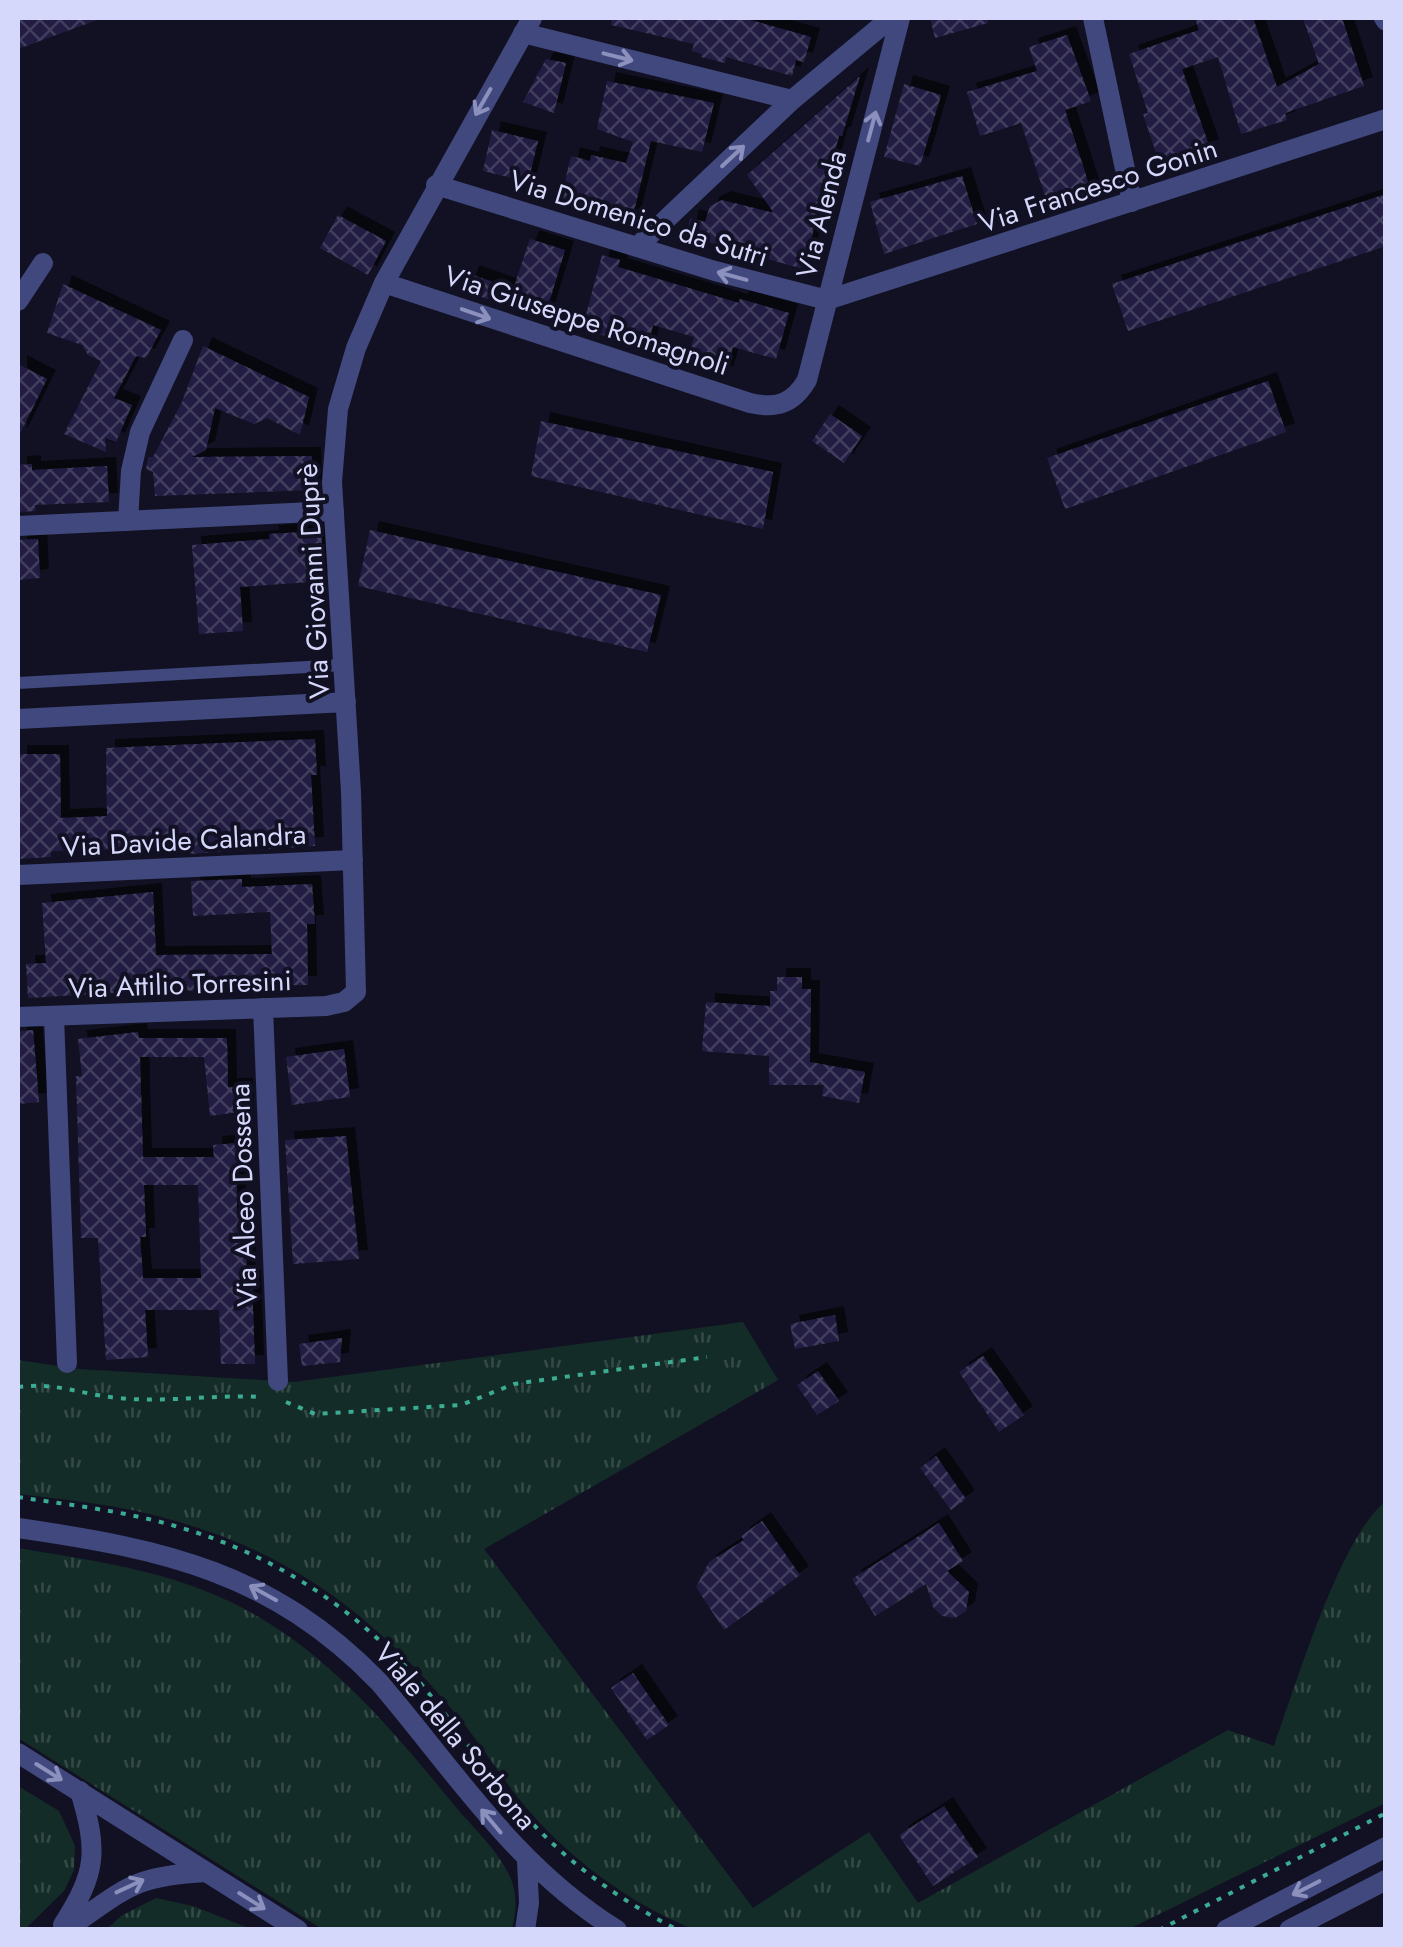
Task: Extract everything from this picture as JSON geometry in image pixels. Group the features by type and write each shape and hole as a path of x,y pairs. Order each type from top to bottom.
{"street":[{"path":"636,247 792,100 891,18"},
{"name":"Via Alenda","path":"773,406 792,400 807,380 900,18"},
{"path":"1093,18 1132,202"},
{"path":"527,25 792,100"},
{"name":"Via Giovanni Duprè","path":"344,1002 356,992 358,982 334,511 333,458 342,394 384,282 527,25"},
{"name":"Via Francesco Gonin","path":"827,300 1386,120"},
{"name":"Via Domenico da Sutri","path":"436,185 715,272 827,300"},
{"path":"18,301 43,263"},
{"name":"Via Giuseppe Romagnoli","path":"384,282 750,403 773,406"},
{"path":"128,521 140,432 183,340"},
{"path":"18,526 334,511"},
{"path":"18,720 346,702"},
{"name":"Via Davide Calandra","path":"18,875 353,860"},
{"name":"Via Attilio Torresini","path":"18,1017 326,1006 344,1002"},
{"name":"Via Alceo Dossena","path":"263,1008 278,1380"},
{"path":"54,1016 67,1363"},
{"name":"Viale della Sorbona","path":"18,1528 178,1558 250,1586 296,1612 379,1682 528,1861 617,1930"},
{"path":"18,1752 298,1930"},
{"path":"62,1930 85,1890 90,1871 93,1847 80,1791"},
{"path":"1226,1930 1386,1848"},
{"path":"525,1930 528,1861"},
{"path":"62,1930 138,1881 165,1874 206,1872"},
{"path":"1289,1930 1386,1880"}],"lane":[{"path":"18,683 343,665"}],"path":[{"path":"18,1387 63,1386 116,1398 224,1394 273,1397 315,1414 461,1405 514,1384 708,1357"},
{"path":"1159,1930 1386,1812"}],"green space":[{"path":"743,1322 778,1380 484,1549 753,1908 869,1832 918,1903 1228,1730 1274,1746 1336,1579 1368,1520 1385,1502 1385,1803 1129,1929 693,1929 621,1891 556,1839 519,1799 460,1719 418,1671 351,1609 315,1584 277,1561 193,1526 113,1507 18,1494 18,1360 79,1369 294,1382"},
{"path":"18,1548 175,1580 224,1599 292,1639 378,1717 492,1849 514,1890 512,1929 322,1929 18,1738"},
{"path":"18,1786 59,1811 75,1846 74,1870 64,1891 24,1930 18,1929"},
{"path":"156,1898 193,1906 251,1929 107,1929 121,1916"}],"building":[{"path":"18,18 97,18 97,20 18,49"},
{"path":"612,18 743,18 811,37 804,62 796,60 792,76 726,57 725,63 701,57 702,54 692,51 694,44 611,25"},
{"path":"930,18 987,18 988,23 935,38"},
{"path":"1195,18 1253,18 1277,87 1319,64 1303,18 1342,18 1364,86 1285,113 1287,120 1241,134 1218,57 1182,69 1210,148 1160,165 1129,54 1199,30"},
{"path":"1067,35 1091,101 1065,110 1093,197 1050,211 1021,123 980,136 967,92 1037,71 1029,47"},
{"path":"546,59 566,63 554,113 523,102"},
{"path":"860,76 839,136 803,269 686,236 690,218 705,222 710,206 722,200 774,213 747,175"},
{"path":"607,81 714,103 702,152 651,141 632,219 560,202 571,156 590,161 591,155 626,163 633,142 597,129"},
{"path":"904,84 941,95 920,166 884,157"},
{"path":"492,130 538,141 528,182 483,171"},
{"path":"962,176 977,224 884,254 870,202"},
{"path":"1386,194 1386,246 1128,331 1112,284"},
{"path":"338,215 386,241 368,275 320,248"},
{"path":"530,239 565,250 545,316 465,292 470,274 513,289"},
{"path":"602,255 620,260 618,267 739,303 740,299 789,313 776,359 733,347 724,376 686,364 694,337 653,325 647,349 582,329"},
{"path":"63,284 161,330 146,358 136,356 114,398 132,405 116,442 105,438 106,452 64,434 101,361 88,355 82,345 47,333"},
{"path":"203,346 309,397 300,435 267,418 254,424 215,408 206,450 192,457 312,456 313,490 155,496 153,472 146,469 148,457 153,457 182,402"},
{"path":"18,364 47,379 18,438"},
{"path":"1268,381 1286,432 1065,509 1047,458"},
{"path":"830,414 862,436 844,463 812,441"},
{"path":"541,421 773,472 763,529 531,476"},
{"path":"32,464 32,470 107,466 109,502 35,505 36,511 18,512 18,465"},
{"path":"370,530 661,595 647,652 358,586"},
{"path":"321,531 324,581 240,587 243,631 199,634 192,545"},
{"path":"38,539 40,578 18,580 18,540"},
{"path":"315,739 317,775 311,775 315,846 190,854 190,847 51,851 51,857 18,859 18,754 60,754 61,818 107,816 106,748"},
{"path":"242,879 242,887 312,884 315,924 307,924 308,985 210,987 210,991 114,989 114,993 28,998 26,964 46,963 42,903 153,892 156,955 272,954 270,912 193,916 191,881"},
{"path":"777,977 802,977 802,989 811,989 810,1062 865,1072 859,1103 822,1096 824,1085 769,1085 769,1056 702,1051 706,1002 770,1006 770,991 777,991"},
{"path":"33,1030 39,1102 18,1104 18,1031"},
{"path":"138,1032 139,1038 227,1038 228,1087 244,1087 245,1111 210,1116 204,1057 140,1057 143,1157 214,1157 213,1145 237,1143 237,1217 246,1217 255,1364 221,1364 219,1310 145,1310 148,1357 106,1360 98,1238 81,1238 76,1076 82,1076 78,1039","holes":["144,1185 198,1185 201,1278 143,1278 140,1237 146,1237"]},
{"path":"344,1049 350,1097 292,1105 286,1057"},
{"path":"346,1136 359,1259 293,1264 285,1140"},
{"path":"835,1315 839,1341 795,1349 790,1324"},
{"path":"342,1338 340,1362 302,1366 299,1344"},
{"path":"983,1356 1024,1415 999,1432 959,1372"},
{"path":"818,1371 839,1401 817,1415 797,1385"},
{"path":"936,1456 966,1499 951,1510 920,1468"},
{"path":"762,1521 800,1575 724,1630 696,1587 709,1562 744,1540 741,1536"},
{"path":"939,1523 963,1561 947,1571 969,1592 966,1611 955,1618 942,1616 933,1607 926,1584 875,1616 852,1579"},
{"path":"633,1673 669,1725 647,1740 611,1688"},
{"path":"944,1806 978,1857 933,1886 899,1835"}]}
